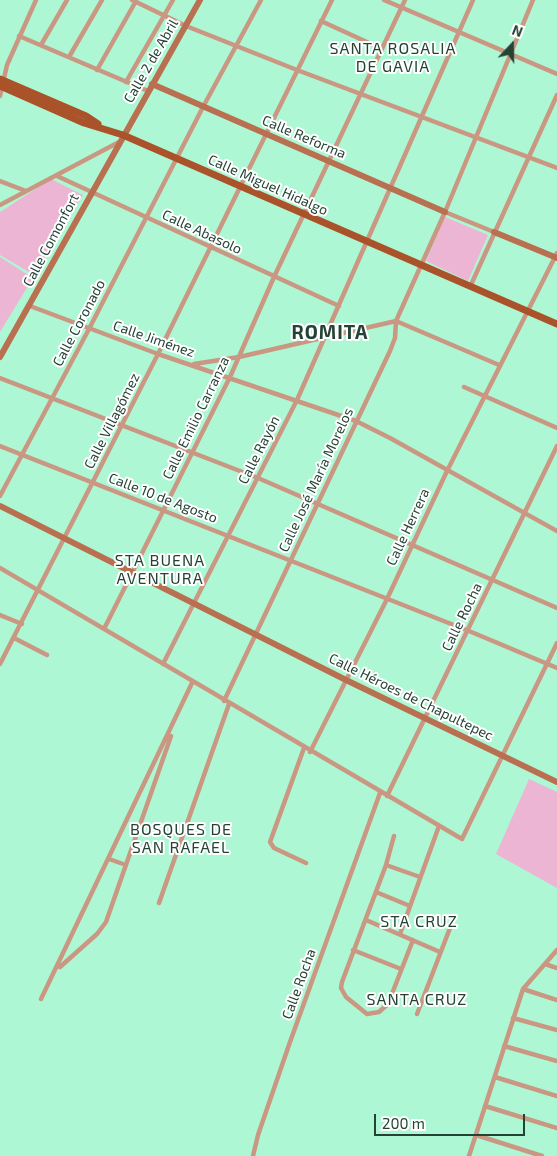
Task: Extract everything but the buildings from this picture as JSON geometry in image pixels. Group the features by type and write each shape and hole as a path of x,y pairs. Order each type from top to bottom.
{"main road":[{"name":"Calle Miguel Hidalgo","path":"1,83 86,116 121,139 176,159 557,324"}],"street":[{"path":"0,96 1,83 7,65 36,0"},
{"path":"42,45 67,0"},
{"path":"69,57 102,0"},
{"path":"126,82 173,0"},
{"name":"Calle 2 de Abril","path":"121,139 200,0"},
{"name":"Calle Coronado","path":"0,496 89,329 203,107 261,0"},
{"name":"Calle Villagómez","path":"0,662 66,539 332,0"},
{"path":"384,0 557,74"},
{"name":"Calle Emilio Carranza","path":"104,629 230,378 274,277 330,161 380,48 405,0"},
{"name":"Calle Rayón","path":"163,664 297,400 473,0"},
{"name":"Calle José María Morelos","path":"224,701 254,634 390,351 395,338 396,321 445,212 533,0"},
{"path":"97,70 135,1 164,16 236,47 420,118 557,168"},
{"path":"321,21 380,48"},
{"path":"19,36 148,91"},
{"path":"0,62 7,65"},
{"name":"Calle Reforma","path":"152,84 445,212"},
{"path":"470,287 557,94"},
{"path":"0,205 57,176 121,139"},
{"name":"Calle Comonfort","path":"0,357 121,139"},
{"name":"Calle Abasolo","path":"57,176 209,248 339,306"},
{"path":"0,181 26,191"},
{"path":"12,186 12,198"},
{"path":"445,212 556,256"},
{"name":"Calle Herrera","path":"310,752 387,600 446,471 526,311 556,256"},
{"name":"Calle Jiménez","path":"30,306 158,354 193,364 356,421 384,434 446,471 557,531"},
{"path":"193,364 239,357 396,321 499,365"},
{"path":"0,378 51,400 258,478 557,608"},
{"path":"464,386 557,428"},
{"name":"Calle 10 de Agosto","path":"0,446 469,631 557,668"},
{"name":"Calle Rocha","path":"387,796 424,718 469,631 557,446"},
{"name":"Calle Héroes de Chapultepec","path":"0,506 346,680 557,782"},
{"path":"0,568 192,683 462,839 504,756 557,643"},
{"path":"0,615 22,624"},
{"path":"14,638 47,655"},
{"path":"42,999 176,721 192,683"},
{"path":"159,903 229,704"},
{"path":"57,970 102,928 156,782 176,721"},
{"path":"304,748 270,842 274,848 306,863"},
{"path":"147,778 156,782"},
{"name":"Calle Rocha","path":"253,1156 258,1135 286,1051 380,793"},
{"path":"400,934 439,826"},
{"path":"394,836 386,865 342,982 341,988 346,997 362,1011 376,1014 388,1004 413,940"},
{"path":"109,859 126,865"},
{"path":"386,865 420,877"},
{"path":"376,892 410,906"},
{"path":"366,920 440,952"},
{"path":"417,1014 450,928"},
{"path":"353,950 401,969"},
{"path":"469,1156 523,989 557,950"},
{"path":"545,964 557,968"},
{"path":"523,989 557,1000"},
{"path":"513,1018 557,1030"},
{"path":"504,1046 557,1061"},
{"path":"495,1077 557,1096"},
{"path":"485,1106 557,1128"},
{"path":"476,1135 542,1156"}],"shaded area":[{"path":"51,179 83,195 34,275 0,255 0,212"},
{"path":"445,217 488,235 468,281 426,261"},
{"path":"0,257 33,278 0,332"},
{"path":"529,779 557,792 557,888 496,854"}],"district":[{"name":"SANTA ROSALIA DE GAVIA","path":"393,58"},
{"name":"ROMITA","path":"330,333"},
{"name":"STA BUENA AVENTURA","path":"160,570"},
{"name":"BOSQUES DE SAN RAFAEL","path":"181,839"},
{"name":"STA CRUZ","path":"419,922"},
{"name":"SANTA CRUZ","path":"417,1000"}]}
